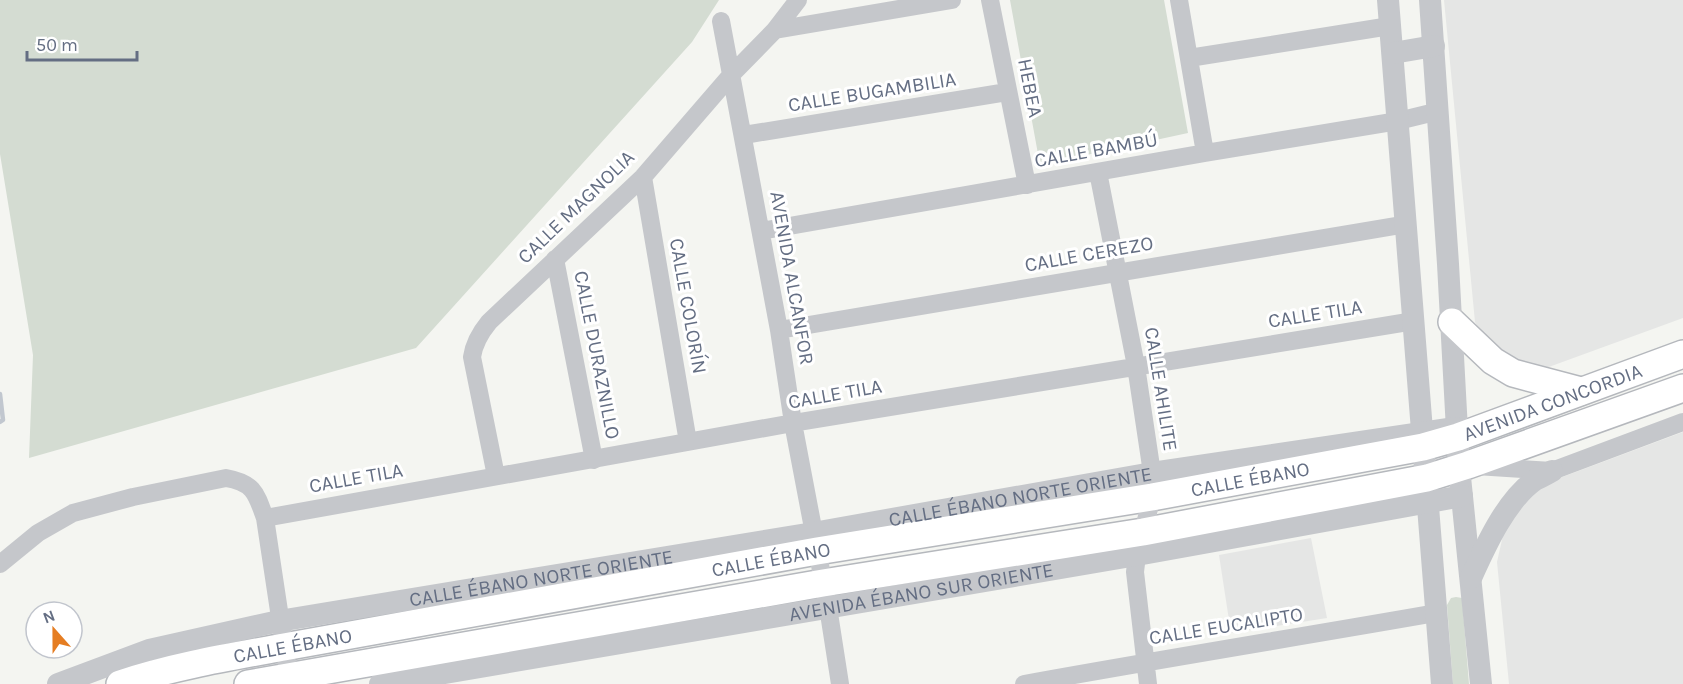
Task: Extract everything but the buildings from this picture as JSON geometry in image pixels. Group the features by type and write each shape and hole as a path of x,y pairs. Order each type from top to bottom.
{"main road":[{"path":"1452,322 1493,361 1513,374 1581,391"},
{"name":"AVENIDA CONCORDIA","path":"1422,440 1457,433 1683,354"},
{"name":"AVENIDA CONCORDIA","path":"1428,490 1464,466 1683,388"},
{"name":"CALLE ÉBANO","path":"120,684 199,663 281,634 1422,440"},
{"name":"CALLE ÉBANO","path":"248,684 289,680 1140,544 1428,490"}],"street":[{"name":"CALLE MAGNOLIA","path":"496,476 472,357 474,345 482,331 643,177 732,74 775,30 798,0"},
{"path":"775,30 952,0"},
{"name":"HEBEA","path":"990,0 1027,185"},
{"path":"1179,0 1205,153"},
{"path":"1388,0 1442,684"},
{"path":"1430,0 1439,111 1457,433 1464,466 1461,496 1480,684"},
{"name":"AVENIDA ALCANFOR","path":"721,21 744,135 840,684"},
{"path":"1189,58 1390,26"},
{"path":"1393,53 1434,46"},
{"name":"CALLE BUGAMBILIA","path":"744,135 1007,92"},
{"name":"CALLE BAMBÚ","path":"761,231 1398,121 1439,111"},
{"name":"CALLE AHILITE","path":"1098,172 1136,366 1152,485 1134,572 1148,684"},
{"name":"CALLE COLORÍN","path":"643,177 688,442"},
{"name":"CALLE CEREZO","path":"779,330 1407,224"},
{"name":"CALLE DURAZNILLO","path":"555,259 594,460"},
{"name":"CALLE TILA","path":"265,518 793,423 1414,321"},
{"path":"1470,579 1488,540 1523,491 1536,480 1552,471 1683,422"},
{"path":"1464,466 1552,471"},
{"path":"0,564 38,533 73,513 133,497 226,478 240,480 251,487 257,495 265,518 289,680"},
{"path":"1428,490 1461,496"},
{"name":"AVENIDA ÉBANO SUR ORIENTE","path":"380,684 826,595"},
{"name":"CALLE EUCALIPTO","path":"1024,684 1436,613"},
{"path":"58,684 149,650 281,634"}],"shaded area":[{"path":"0,0 719,0 692,42 416,348 29,458 33,355 0,154"},
{"path":"1010,0 1164,0 1188,133 1040,165"},
{"path":"1444,0 1683,0 1683,318 1546,368 1523,367 1487,343 1475,322"},
{"path":"1683,432 1683,684 1509,684 1497,562 1506,522 1526,497 1549,482"},
{"path":"1311,538 1327,618 1231,633 1219,555"},
{"path":"1451,598 1462,598 1469,684 1453,684 1447,605"}],"waterway":[{"path":"0,394 3,420 0,422"}]}
